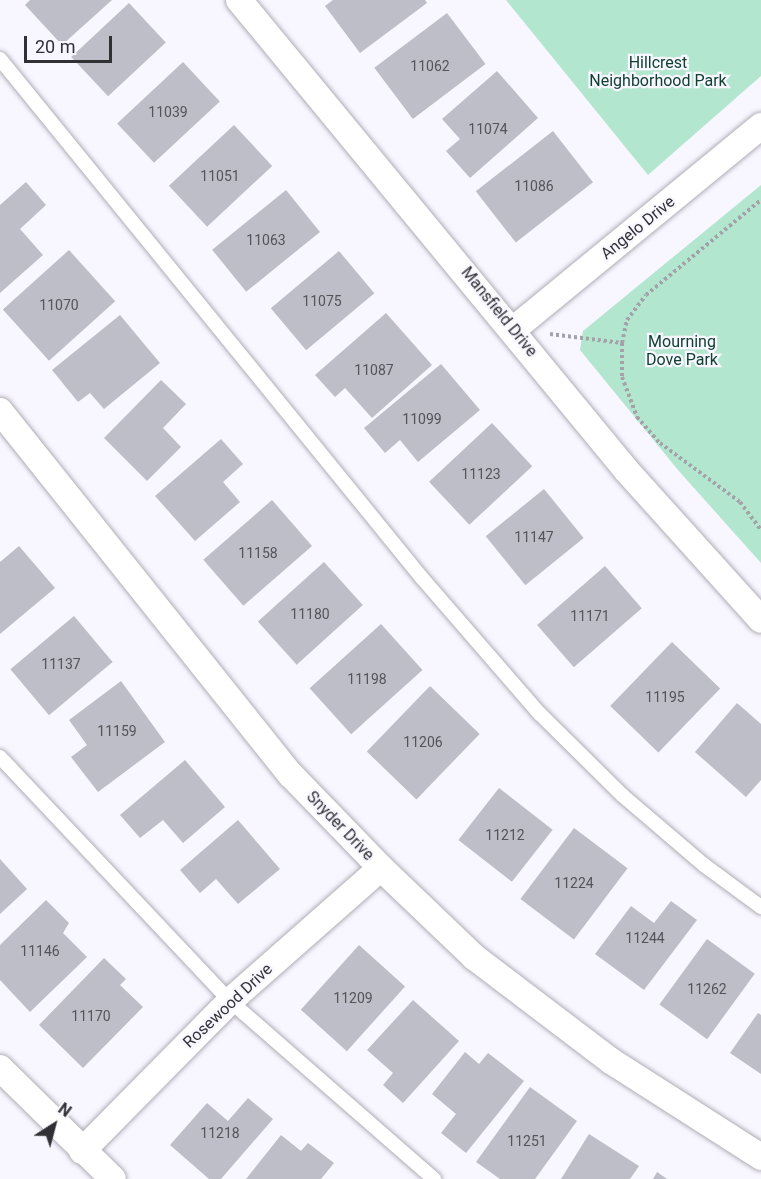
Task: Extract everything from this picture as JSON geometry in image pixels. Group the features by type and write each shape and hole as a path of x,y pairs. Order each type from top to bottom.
{"street":[{"name":"Mansfield Drive","path":"239,0 514,329 627,471 761,620"},
{"name":"Angelo Drive","path":"514,329 761,126"},
{"name":"Snyder Drive","path":"0,411 291,775 381,868 474,957 593,1047 761,1156"},
{"name":"Rosewood Drive","path":"82,1151 230,1001 381,868"},
{"path":"0,1068 113,1179"}],"lane":[{"path":"0,59 422,579 540,714 622,795 704,865 761,907"},
{"path":"0,757 230,1001 434,1179"}],"path":[{"path":"761,200 646,296 627,320 622,343 622,377 637,417 660,443 740,502 761,530"},
{"path":"514,329 622,343"}],"green space":[{"name":"Hillcrest Neighborhood Park","path":"506,0 761,0 761,76 648,175"},
{"name":"Mourning Dove Park","path":"761,185 761,563 678,470 580,350 583,331"}],"building":[{"path":"30,0 112,0 62,45 25,5"},
{"path":"333,0 425,0 427,3 360,53 325,6"},
{"path":"129,3 166,42 108,96 71,57"},
{"path":"447,13 486,64 413,119 374,68"},
{"path":"183,62 220,101 154,163 117,123"},
{"path":"497,71 538,118 470,178 446,151 460,139 442,119"},
{"path":"234,125 272,166 207,227 169,186"},
{"path":"553,131 593,182 516,243 476,191"},
{"path":"26,182 46,205 20,229 43,255 0,293 0,205"},
{"path":"286,190 320,232 246,292 212,250"},
{"path":"69,250 115,301 49,361 3,310"},
{"path":"339,251 374,293 306,350 271,308"},
{"path":"386,313 432,365 372,418 345,388 335,397 315,375"},
{"path":"120,315 160,363 104,409 90,393 78,402 52,370"},
{"path":"441,364 480,410 418,462 400,440 385,453 364,428"},
{"path":"161,380 186,404 163,428 181,447 147,481 104,438"},
{"path":"492,423 532,466 469,525 429,482"},
{"path":"221,439 243,464 223,482 240,502 195,541 155,496"},
{"path":"544,489 584,538 525,585 486,536"},
{"path":"272,500 312,546 243,606 203,560"},
{"path":"19,546 55,588 0,634 0,562"},
{"path":"324,562 363,605 297,665 258,622"},
{"path":"605,566 642,608 574,667 537,625"},
{"path":"74,616 113,662 49,715 10,669"},
{"path":"381,624 422,670 351,734 310,688"},
{"path":"672,642 720,689 658,753 610,706"},
{"path":"121,681 165,742 98,792 71,757 87,745 69,720"},
{"path":"430,686 480,734 416,799 367,751"},
{"path":"737,703 761,724 761,780 746,797 695,752"},
{"path":"185,760 225,807 183,843 163,820 140,838 120,815"},
{"path":"499,788 553,830 512,882 458,840"},
{"path":"238,820 280,869 238,904 216,879 200,893 180,870"},
{"path":"574,828 628,868 574,939 520,899"},
{"path":"0,859 27,889 0,914"},
{"path":"46,900 69,923 63,933 87,957 30,1012 0,980 0,945"},
{"path":"671,901 697,920 644,990 595,954 631,906 654,923"},
{"path":"707,939 755,974 707,1039 659,1005"},
{"path":"359,945 405,986 347,1051 301,1010"},
{"path":"104,958 126,979 120,985 143,1007 83,1068 39,1025"},
{"path":"413,1000 459,1041 403,1103 383,1085 393,1073 367,1050"},
{"path":"758,1013 761,1015 761,1074 730,1053"},
{"path":"465,1052 479,1064 488,1053 524,1081 466,1153 441,1133 456,1114 432,1094"},
{"path":"530,1087 577,1121 535,1179 500,1179 476,1162"},
{"path":"248,1098 273,1119 221,1179 209,1179 170,1145 207,1103 228,1121"},
{"path":"589,1134 639,1166 630,1179 561,1179"},
{"path":"281,1135 301,1151 308,1143 334,1163 321,1179 246,1179"},
{"path":"657,1172 667,1179 653,1179"}]}
